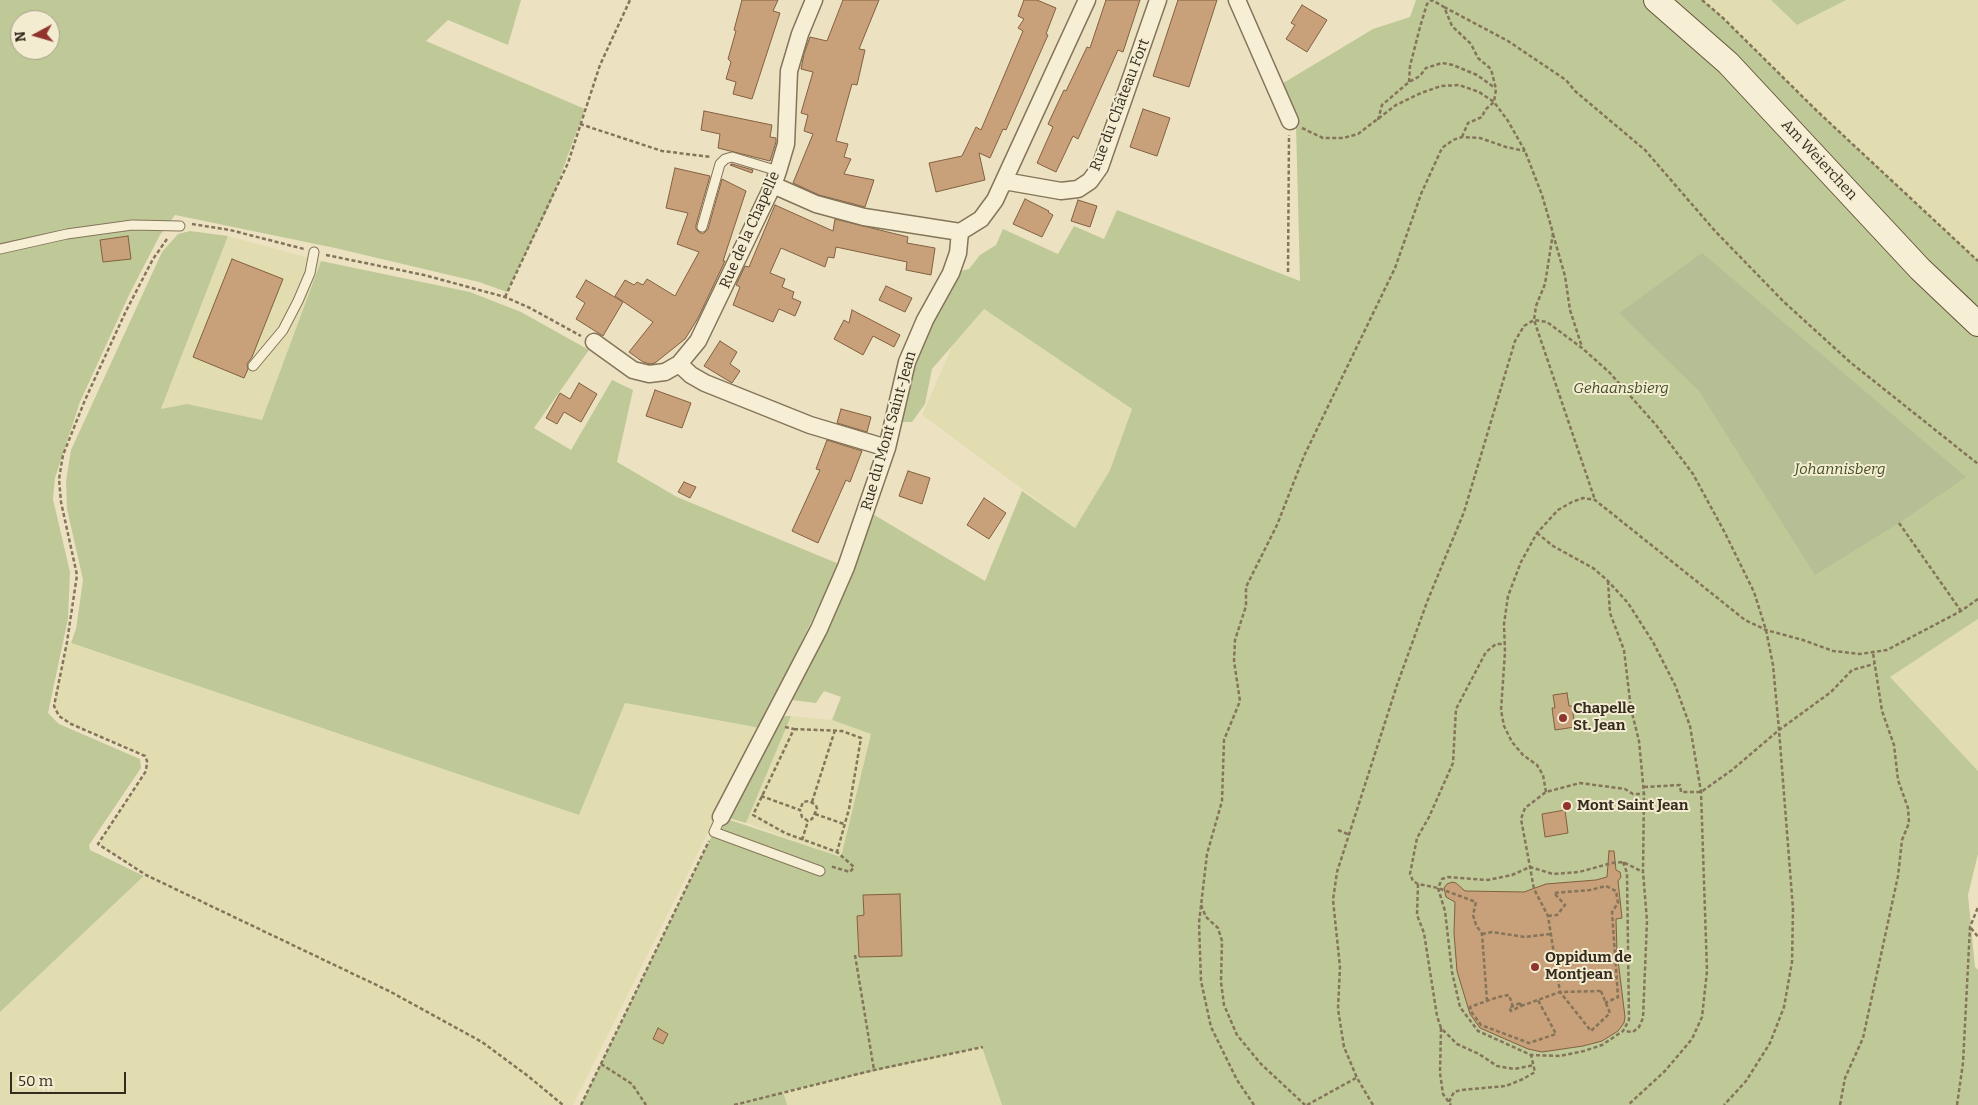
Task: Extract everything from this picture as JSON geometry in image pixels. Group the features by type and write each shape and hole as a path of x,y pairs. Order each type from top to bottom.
{"main road":[{"name":"Am Weierchen","path":"1656,0 1728,63 1920,269 1978,324"}],"street":[{"name":"Rue de la Chapelle","path":"594,342 633,370 649,374 665,372 679,364 698,341 776,178 786,144 789,71 800,34 814,0"},
{"path":"776,178 816,204 864,217 960,232 981,219 995,200 1087,0"},
{"name":"Rue du Château Fort","path":"1004,181 1061,191 1078,190 1090,181 1100,167 1158,0"},
{"path":"1237,0 1290,121"},
{"name":"Rue du Mont Saint-Jean","path":"721,817 820,629 846,567 887,448 907,362 925,320 950,273 958,253 960,232"},
{"path":"679,364 690,375 705,383 810,425 887,448"}],"lane":[{"path":"702,227 720,164 725,159 732,157 776,178"},
{"path":"0,249 66,234 132,225 180,226"},
{"path":"253,366 283,330 310,273 314,252"},
{"path":"721,817 714,832 820,871"}],"path":[{"path":"505,297 568,163 600,65 630,0"},
{"path":"1409,82 1410,66 1427,4 1432,0 1508,41 1566,80 1575,90 1645,150 1715,231 1784,302 1850,362 1978,464"},
{"path":"1702,0 1722,17 1817,111 1978,261"},
{"path":"1444,8 1452,26 1470,44 1478,58 1491,70 1496,89 1494,102 1485,110 1482,116 1468,123 1462,137"},
{"path":"1378,120 1382,104 1409,82 1420,76 1426,68 1442,63 1453,64 1477,75 1496,89"},
{"path":"1288,272 1290,121 1323,138 1343,138 1358,134 1396,105 1421,93 1442,86 1459,85 1479,92 1494,102 1508,121 1525,151 1542,195 1553,233 1565,276 1570,310 1582,348"},
{"path":"580,124 662,152 725,159"},
{"path":"1254,1105 1237,1080 1210,1027 1201,981 1198,923 1207,854 1222,801 1224,740 1240,701 1234,661 1235,640 1246,606 1246,588 1277,525 1304,456 1395,268 1422,194 1442,148 1453,140 1462,137 1480,138 1525,151"},
{"path":"563,1105 482,1042 389,991 146,875 98,844 146,771 147,761 145,756 71,724 59,716 54,706 77,575 61,502 59,479 63,455 85,400 126,312 162,244 180,226 190,224 230,230 314,252 424,275 505,297 594,342"},
{"path":"1553,233 1544,284 1536,306 1534,320 1595,500"},
{"path":"1373,1105 1357,1078 1344,1046 1338,1009 1340,967 1333,900 1337,872 1400,676 1427,602 1464,512 1516,341 1524,326 1534,320 1547,322 1610,372 1645,412 1693,474 1725,532 1754,592 1766,630 1773,665 1779,730 1793,909 1792,962 1784,1006 1770,1043 1746,1081 1724,1105"},
{"path":"1546,792 1543,775 1537,765 1523,755 1512,742 1504,726 1500,692 1505,644 1504,624 1508,596 1521,562 1537,533 1558,510 1572,502 1582,498 1595,500 1745,620 1766,630 1803,640 1832,651 1860,654 1887,650 1961,611 1978,599"},
{"path":"1900,523 1961,611"},
{"path":"1537,533 1553,546 1593,568 1608,580 1628,602 1648,634 1675,685 1690,726 1701,792 1707,971 1702,1017 1692,1039 1664,1071 1628,1105"},
{"path":"1608,580 1610,613 1624,650 1631,709 1639,741 1644,794 1643,872 1647,921 1643,1018 1640,1028 1633,1032 1623,1031"},
{"path":"1487,1001 1482,934 1476,925 1473,915 1476,902 1438,888 1418,884 1413,881 1410,874 1417,838 1429,817 1453,763 1456,709 1486,652 1496,644 1505,644"},
{"path":"1840,1105 1844,1078 1862,1038 1898,876 1902,840 1909,823 1908,808 1898,780 1894,745 1882,711 1873,653"},
{"path":"1643,786 1680,785 1681,792 1701,792 1732,770 1779,730 1831,692 1852,670 1874,664"},
{"path":"772,723 794,729 842,730 861,738 849,809 837,852"},
{"path":"794,729 752,815 785,833 837,852 854,867 850,872"},
{"path":"812,802 835,730"},
{"path":"1538,1000 1556,1034 1529,1044 1481,1025 1470,1008 1487,1001 1508,996 1513,1007 1520,1003 1521,1006 1560,992 1601,991 1610,1013 1591,1031 1560,992 1548,916 1534,889 1521,819 1525,808 1546,792 1588,783 1625,789 1633,794 1644,794"},
{"path":"761,796 800,810"},
{"path":"802,840 808,821 812,819 817,809 809,801 803,802 800,810 802,817 808,821"},
{"path":"815,814 845,824"},
{"path":"1338,830 1350,835"},
{"path":"581,1105 705,849"},
{"path":"1623,862 1627,873 1629,1020 1623,1031 1602,1045 1560,1056 1532,1055 1478,1031 1460,1007 1452,972 1445,911 1438,888 1442,879 1448,877 1488,880 1512,875 1530,867 1553,874 1579,872 1623,862 1643,872"},
{"path":"1418,884 1417,915 1424,933 1437,1016 1441,1028 1440,1073 1443,1094 1450,1104"},
{"path":"1548,916 1557,915 1565,905 1554,893 1590,890 1606,886 1616,892 1618,903 1612,912 1618,997 1606,1002"},
{"path":"1200,903 1206,917 1218,928 1222,941 1221,982 1224,1005 1237,1035 1261,1064 1306,1105 1357,1078"},
{"path":"1957,1105 1963,1063 1970,927 1978,907"},
{"path":"1970,927 1978,937"},
{"path":"1482,934 1492,932 1525,937 1551,934"},
{"path":"855,955 874,1070"},
{"path":"1441,1028 1457,1044 1479,1054 1497,1066 1514,1069 1534,1065"},
{"path":"734,1105 874,1070 983,1046"},
{"path":"1450,1104 1454,1092 1506,1086 1536,1072 1532,1055"},
{"path":"601,1064 632,1084 646,1105"}],"shaded area":[{"path":"1702,0 1771,0 1797,25 1846,0 1978,0 1978,261 1817,111 1722,17"},
{"path":"228,236 321,261 262,420 187,404 161,410"},
{"path":"972,301 1132,409 1110,470 1075,528 922,415"},
{"path":"1978,619 1978,771 1889,677"},
{"path":"67,642 579,815 624,703 760,728 573,1105 0,1105 0,1012 146,875 98,844 146,771 147,761 145,756 71,724 59,716 54,706"},
{"path":"791,716 832,720 871,734 841,857 746,823"},
{"path":"983,1047 1002,1105 787,1105 782,1092"}],"green space":[{"path":"0,0 521,0 508,45 448,20 426,41 585,109 550,204 507,292 479,282 335,248 175,215 160,235 129,295 80,402 55,478 53,499 70,572 68,619 48,713 59,724 140,759 141,768 89,845 90,850 144,876 0,1012"},
{"name":"Gehaansbierg","path":"1416,0 1702,0 1722,17 1817,111 1978,261 1978,619 1890,677 1978,771 1978,854 1968,895 1975,967 1978,970 1978,1105 1002,1105 982,1047 783,1092 787,1105 581,1105 721,817 841,857 871,734 832,720 841,697 824,691 816,703 784,699 866,510 985,581 1022,491 1075,528 1110,470 1132,409 984,309 932,369 925,404 912,422 893,422 925,320 951,273 969,269 980,255 996,245 1003,229 1058,254 1074,226 1104,239 1117,210 1300,281 1296,125 1280,85 1373,29 1410,17"},
{"path":"1771,0 1846,0 1797,25"},
{"path":"190,231 228,236 161,409 187,404 262,420 321,261 470,292 521,312 589,350 534,428 571,450 612,380 633,390 617,462 677,497 839,564 760,728 625,703 579,815 71,643 76,629 83,580 67,509 66,481 71,450 162,252 178,234"},
{"name":"Johannisberg","path":"1702,253 1966,477 1899,523 1815,575 1699,391 1619,313"},
{"path":"778,716 791,716 746,823 729,818"}],"building":[{"path":"742,0 778,0 773,11 780,13 752,99 733,94 736,82 726,79 731,62 728,59"},
{"path":"843,0 879,0 859,49 865,50 857,85 852,84 836,141 848,144 844,157 851,159 844,174 874,180 865,207 819,195 793,183 813,134 804,131 808,115 801,113 813,72 801,69 804,54 810,37 827,41"},
{"path":"1024,0 1037,0 1056,8 1046,34 1048,35 1006,130 1003,129 990,158 979,153 985,180 936,192 929,163 962,156 976,127 981,130 1023,31 1018,28 1024,19 1018,16"},
{"path":"1106,0 1140,0 1123,52 1118,50 1078,139 1073,136 1056,172 1037,163 1053,127 1048,124 1087,47 1090,48"},
{"path":"1178,0 1217,0 1189,87 1153,76"},
{"path":"1302,5 1327,20 1307,52 1286,39 1295,25 1291,23"},
{"path":"1143,109 1170,118 1157,156 1130,147"},
{"path":"704,111 772,125 770,137 776,138 776,142 770,161 718,148 720,134 701,130"},
{"path":"730,165 753,170 752,173"},
{"path":"675,168 710,176 696,225 696,229 700,233 704,233 708,229 722,179 746,191 723,261 725,261 698,318 685,339 655,363 650,364 643,362 629,352 653,322 615,296 625,280 634,285 637,282 643,285 647,279 675,296 699,252 677,244 688,213 666,208"},
{"path":"1025,199 1053,215 1042,237 1013,224"},
{"path":"1078,200 1097,206 1090,227 1071,221"},
{"path":"775,205 833,231 835,219 908,237 907,243 935,248 931,275 906,270 907,262 836,247 834,258 828,257 825,267 781,248 770,273 785,279 782,287 794,292 792,298 801,302 795,316 779,309 773,322 733,305 740,287 736,285 745,266 749,267"},
{"path":"128,236 131,259 103,262 100,240"},
{"path":"232,259 283,279 252,357 247,364 248,369 244,378 193,357"},
{"path":"586,280 623,302 603,336 576,319 585,303 576,297"},
{"path":"886,286 912,298 905,312 879,300"},
{"path":"852,310 900,335 894,347 873,336 863,355 834,339 844,320 849,323"},
{"path":"720,341 737,352 730,364 740,371 732,383 704,366"},
{"path":"579,383 597,394 581,422 564,412 557,424 546,418 560,393 570,399"},
{"path":"655,390 691,403 682,428 646,416"},
{"path":"841,409 871,417 867,432 837,423"},
{"path":"827,440 862,451 850,482 846,480 818,543 792,531 820,470 816,469"},
{"path":"908,471 930,478 922,504 899,496"},
{"path":"684,482 696,487 690,498 678,492"},
{"path":"984,498 1006,513 989,539 967,525"},
{"name":"Chapelle St. Jean","path":"1567,693 1569,706 1572,706 1575,727 1555,730 1552,708 1555,708 1553,695"},
{"path":"1565,810 1568,833 1545,837 1542,814"},
{"path":"1609,851 1614,851 1616,870 1620,872 1621,877 1618,881 1622,918 1616,919 1617,952 1625,1017 1624,1023 1618,1031 1602,1041 1542,1052 1528,1049 1480,1028 1470,1014 1457,971 1454,933 1455,902 1446,897 1444,888 1452,882 1465,891 1524,892 1546,884 1596,880 1607,877"},
{"path":"900,894 902,956 859,957 857,916 864,915 863,895"},
{"path":"658,1028 668,1034 663,1044 653,1039"}],"place":[{"name":"Chapelle St. Jean","path":"1563,718"},
{"name":"Mont Saint Jean","path":"1567,806"},
{"name":"Oppidum de Montjean","path":"1535,967"}]}
